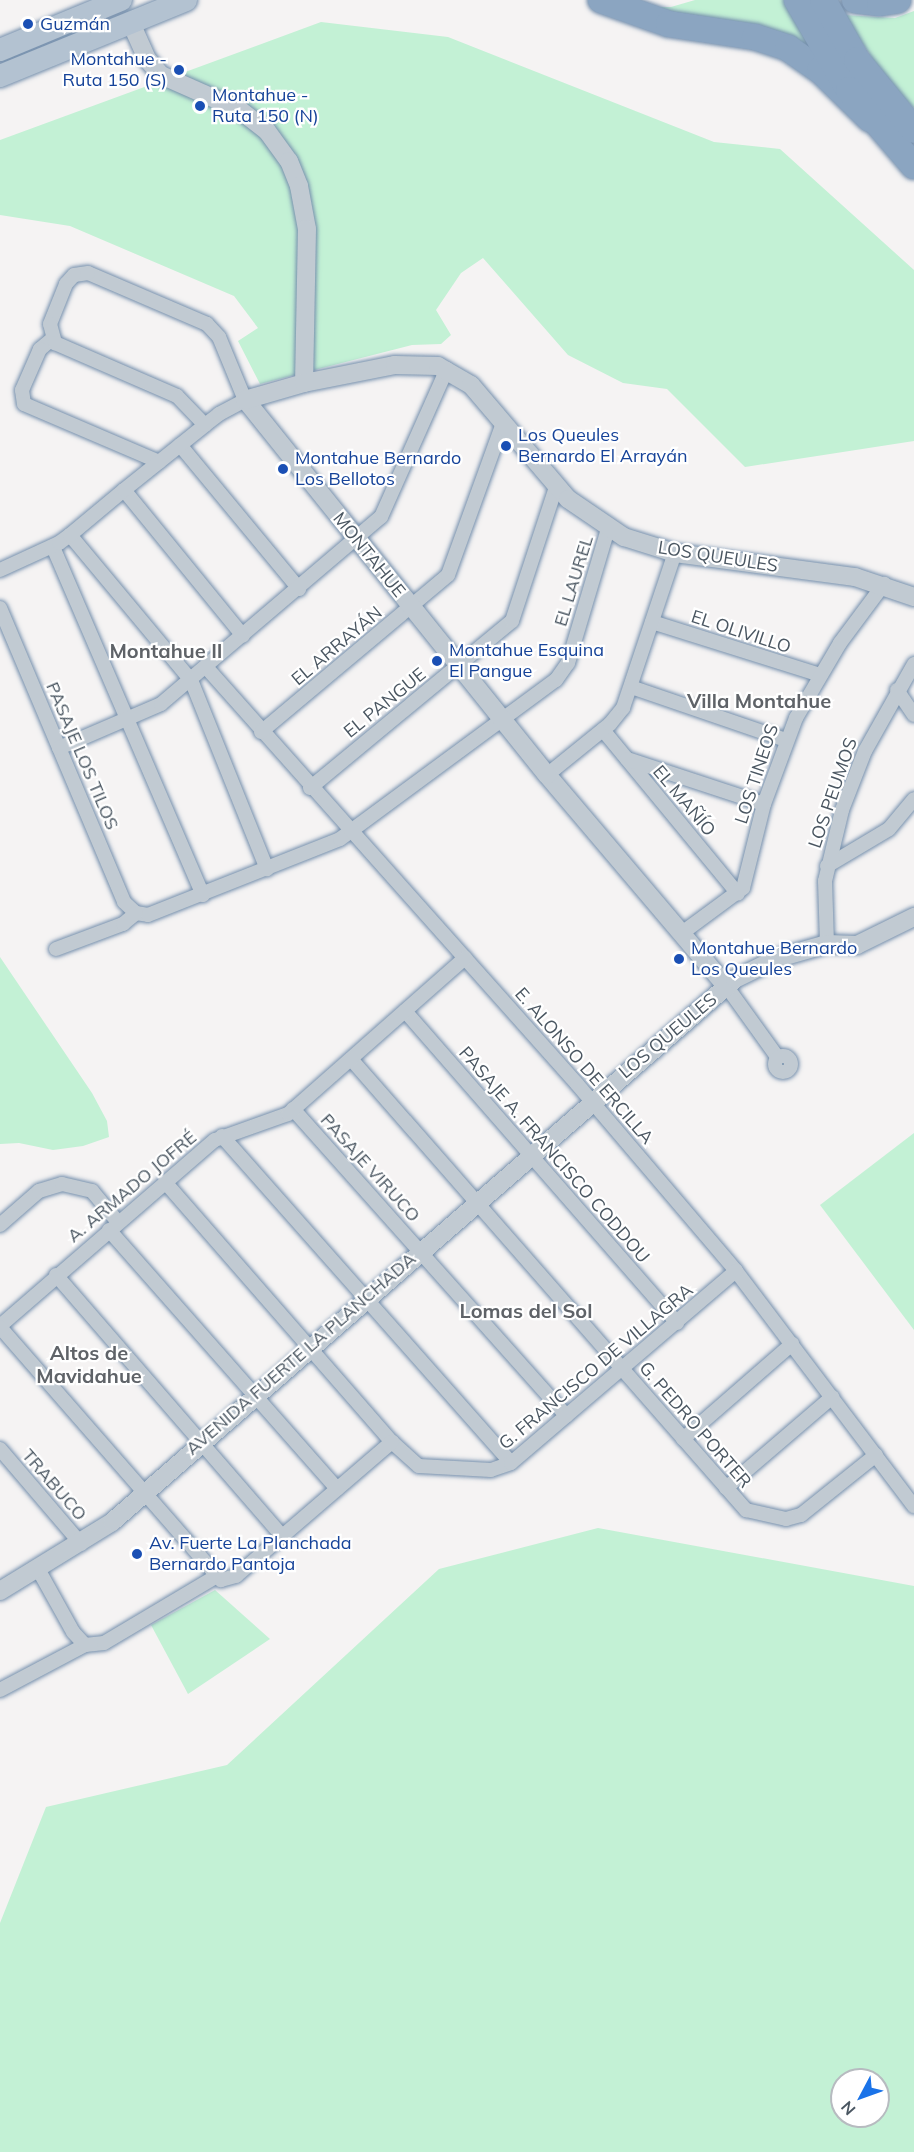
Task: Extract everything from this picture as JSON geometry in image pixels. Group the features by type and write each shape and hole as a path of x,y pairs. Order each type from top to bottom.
{"highway":[{"path":"601,0 669,24 755,37 788,48 820,70 914,166"},
{"path":"797,0 833,67 870,119"},
{"path":"823,0 857,60 914,130"},
{"path":"855,0 880,3 898,0"}],"main road":[{"path":"0,50 122,0"},
{"path":"0,76 186,0"}],"street":[{"path":"0,570 53,547 205,425 245,400 304,383 307,229 299,186 289,161 267,131 240,110 161,75 147,59 131,22"},
{"path":"205,425 177,396 65,350 52,339 50,324 66,284 74,276 88,273 213,328 245,400"},
{"path":"52,339 40,349 22,390 24,404 159,462"},
{"name":"LOS QUEULES","path":"304,383 395,364 447,369 471,385 556,487 608,529 641,544 675,553 884,584 914,597"},
{"path":"59,748 162,704 357,540 385,512 447,369"},
{"name":"MONTAHUE","path":"245,400 501,719 727,987"},
{"name":"EL ARRAYÁN","path":"261,732 411,608 452,570 504,423"},
{"path":"180,445 299,589"},
{"name":"EL PANGUE","path":"310,788 508,625 516,615 556,487"},
{"path":"124,490 243,636"},
{"name":"EL LAUREL","path":"136,913 152,915 329,845 556,680 566,668 608,529"},
{"path":"70,535 191,680 267,869"},
{"path":"53,547 202,895"},
{"path":"547,775 603,730 623,708 675,553"},
{"name":"LOS TINEOS","path":"738,894 745,883 764,804 786,740 820,675 884,584"},
{"name":"PASAJE LOS TILOS","path":"0,609 124,902 136,913"},
{"name":"EL OLIVILLO","path":"652,622 820,675"},
{"name":"LOS PEUMOS","path":"826,944 826,866 851,783 897,690 914,664"},
{"name":"E. ALONSO DE ERCILLA","path":"206,667 310,788 591,1101 736,1271 914,1506"},
{"path":"631,687 786,740"},
{"path":"897,690 914,715"},
{"name":"EL MAÑÍO","path":"603,730 738,894"},
{"path":"627,759 764,804"},
{"path":"826,866 889,829 914,799"},
{"path":"682,933 738,894"},
{"path":"56,949 123,924 136,913"},
{"name":"LOS QUEULES","path":"591,1101 727,987 762,963 826,944 857,945 914,917"},
{"name":"A. ARMADO JOFRÉ","path":"0,1327 56,1275 222,1136 278,1120 465,958"},
{"path":"727,987 778,1058"},
{"name":"PASAJE A. FRANCISCO CODDOU","path":"405,1011 677,1323"},
{"name":"G. PEDRO PORTER","path":"351,1059 622,1370 726,1488 751,1513 791,1518 806,1512 876,1455"},
{"name":"AVENIDA FUERTE LA PLANCHADA","path":"0,1591 81,1544 143,1493 312,1348 591,1101"},
{"name":"PASAJE VIRUCO","path":"293,1109 567,1416"},
{"path":"222,1136 511,1463"},
{"name":"G. FRANCISCO DE VILLAGRA","path":"165,1182 392,1442 419,1466 491,1470 511,1463 736,1271"},
{"path":"0,1225 39,1191 62,1184 92,1191 114,1226 337,1489"},
{"path":"56,1275 282,1536"},
{"path":"0,1327 214,1577"},
{"path":"683,1439 792,1344"},
{"path":"726,1488 832,1397"},
{"path":"0,1690 85,1645 104,1643 214,1577 233,1578 392,1442"},
{"name":"TRABUCO","path":"0,1449 81,1544"},
{"path":"38,1569 75,1636 85,1645"}],"green space":[{"path":"695,0 788,0 812,48 640,7 671,7"},
{"path":"914,11 914,108 888,82 844,15 895,18"},
{"path":"321,22 448,37 714,142 780,149 914,270 914,441 745,467 667,389 623,383 568,355 483,258 461,273 436,310 451,335 441,344 412,345 260,384 238,341 258,328 234,296 70,226 0,215 0,140"},
{"path":"0,957 92,1093 107,1121 109,1137 83,1146 53,1150 19,1143 0,1144"},
{"path":"914,1133 914,1330 820,1205"},
{"path":"598,1528 914,1586 914,2152 0,2152 0,1923 46,1807 227,1765 439,1569"},
{"path":"215,1590 270,1639 188,1694 151,1625"}],"place":[{"name":"Guzmán","path":"28,24"},
{"name":"Montahue - Ruta 150 (S)","path":"179,70"},
{"name":"Montahue - Ruta 150 (N)","path":"200,106"},
{"name":"Los Queules Bernardo El Arrayán","path":"506,446"},
{"name":"Montahue Bernardo Los Bellotos","path":"283,469"},
{"name":"Montahue Esquina El Pangue","path":"437,661"},
{"name":"Montahue Bernardo Los Queules","path":"679,959"},
{"name":"Av. Fuerte La Planchada Bernardo Pantoja","path":"137,1554"}],"district":[{"name":"Montahue II","path":"166,650"},
{"name":"Villa Montahue","path":"759,700"},
{"name":"Lomas del Sol","path":"526,1310"},
{"name":"Altos de Mavidahue","path":"89,1364"}]}
